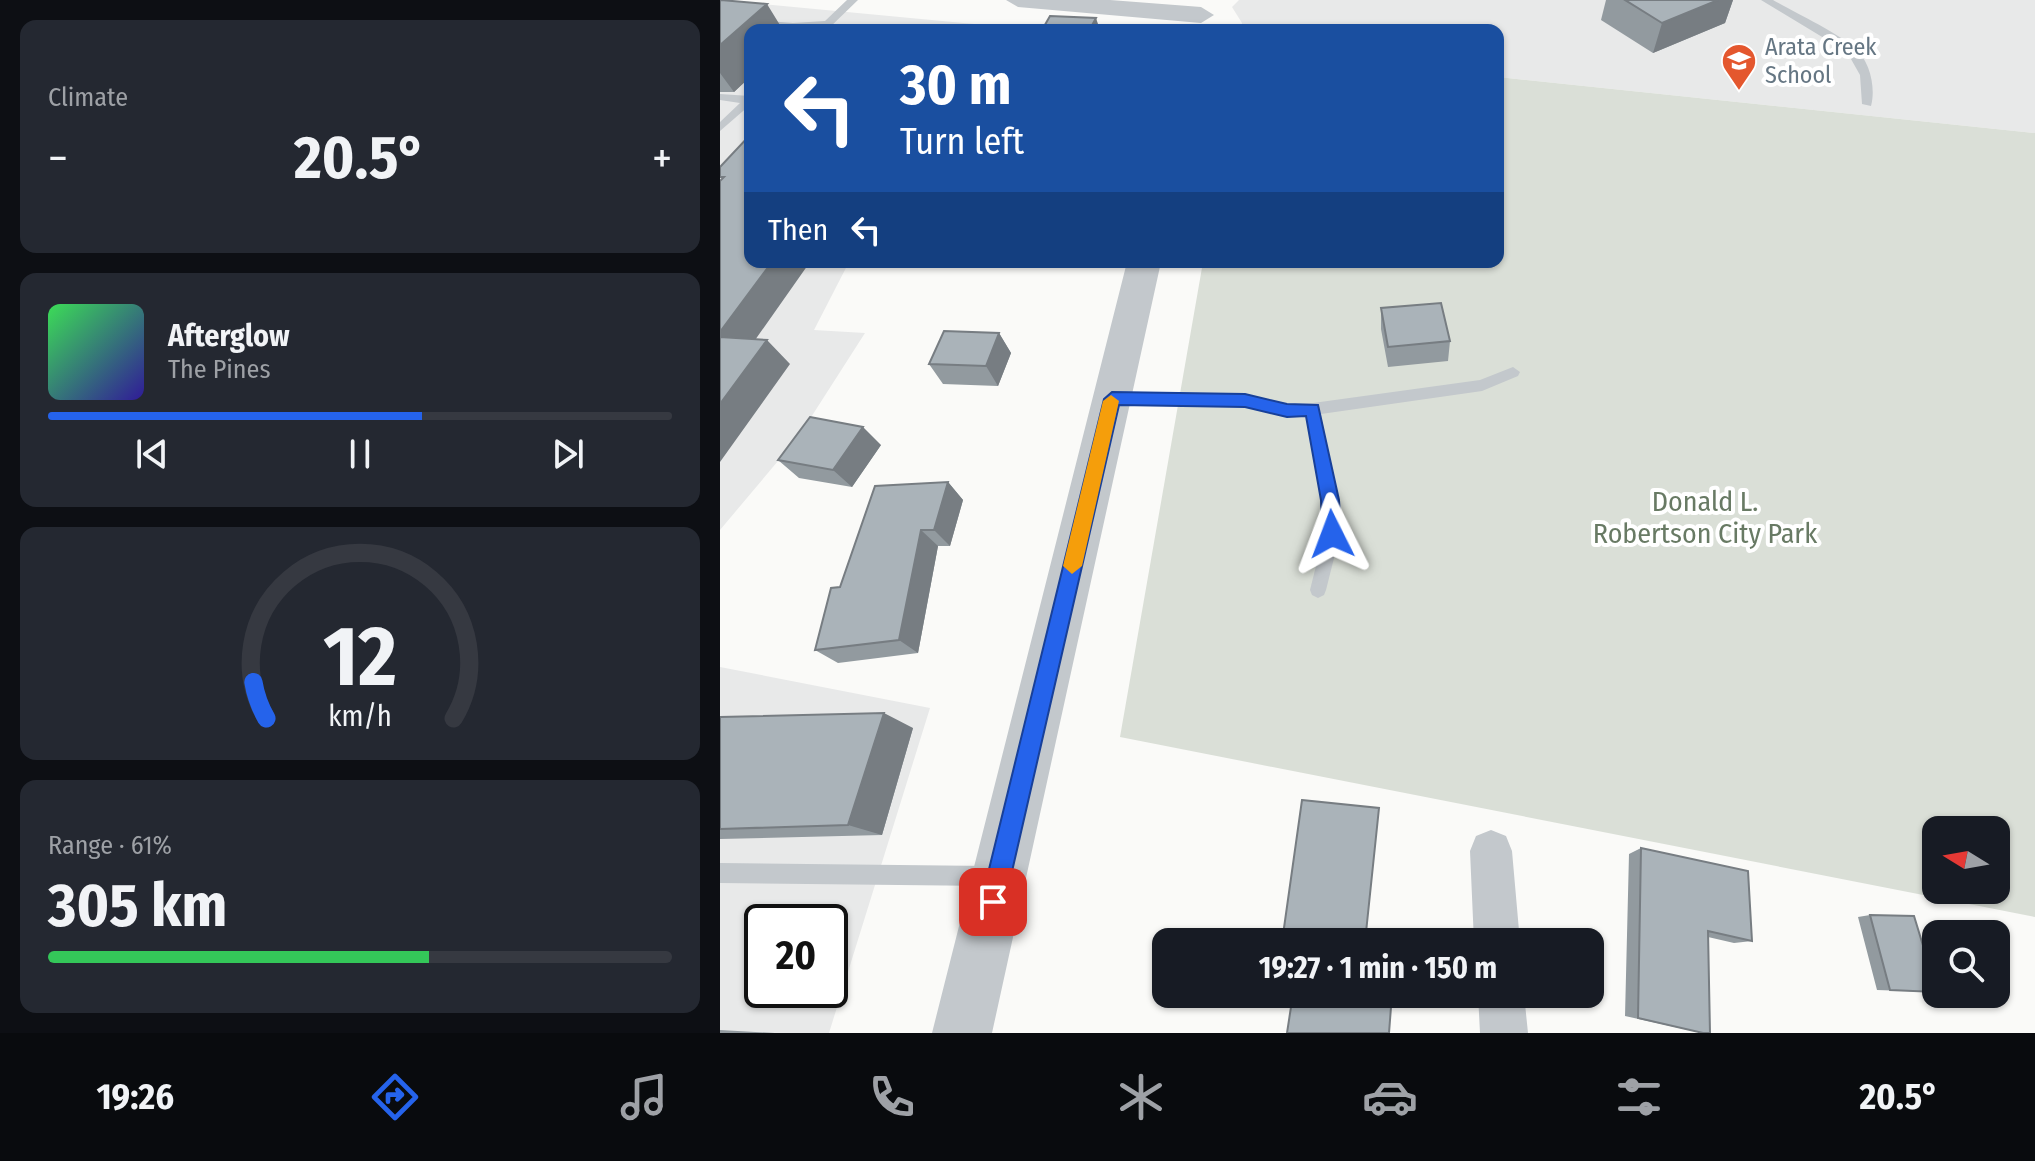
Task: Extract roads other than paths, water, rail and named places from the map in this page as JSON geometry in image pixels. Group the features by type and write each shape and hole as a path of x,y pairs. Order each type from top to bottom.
{"street":[{"path":"1018,0 1201,15"},
{"path":"962,1033 1143,268"},
{"path":"1491,851 1496,928"},
{"path":"1502,1008 1504,1033"}],"lane":[{"path":"828,24 853,0"},
{"path":"1766,0 1851,50 1862,62 1867,77 1867,104"},
{"path":"720,20 769,24"},
{"path":"720,97 744,99"},
{"path":"720,128 744,105"},
{"path":"1112,399 1245,401 1287,410 1313,409 1482,385 1513,372"},
{"path":"1313,409 1330,500 1332,534 1318,590"},
{"path":"720,873 999,876"}],"place":[{"name":"Arata Creek School","path":"1739,92"}],"park label":[{"name":"Donald L. Robertson City Park","path":"1705,517"}]}
